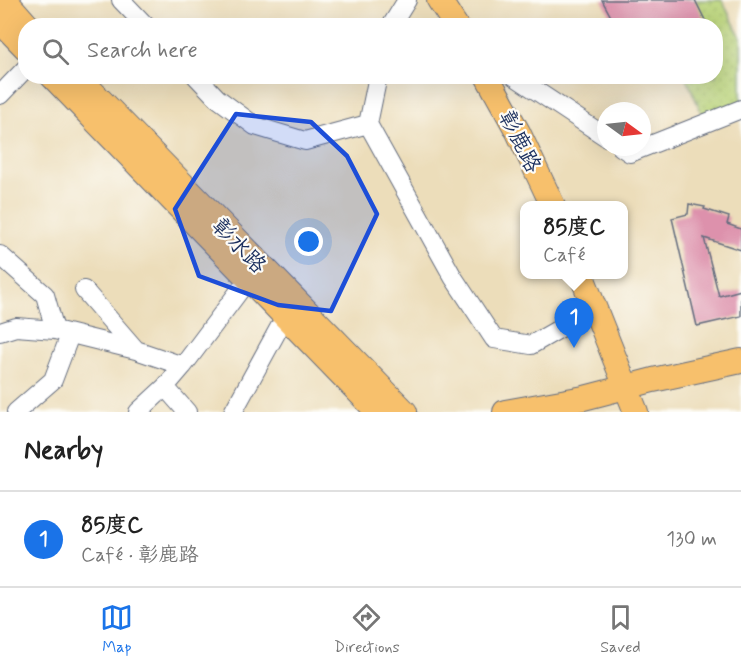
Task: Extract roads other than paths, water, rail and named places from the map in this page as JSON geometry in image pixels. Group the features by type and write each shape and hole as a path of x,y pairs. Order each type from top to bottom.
{"main road":[{"path":"4,0 21,18"},
{"path":"420,0 432,18"},
{"path":"439,0 451,18"},
{"path":"0,21 18,40"},
{"name":"彰水路","path":"60,84 253,272 405,412"},
{"name":"彰水路","path":"84,84 253,272 285,317 378,412"},
{"name":"彰鹿路","path":"473,84 506,142 533,201"},
{"name":"彰鹿路","path":"491,84 552,201"},
{"path":"565,279 580,318 617,397 636,412"},
{"path":"582,279 617,397"},
{"path":"505,412 584,398 617,397 741,361"}],"street":[{"path":"122,0 139,18"},
{"path":"396,18 407,0"},
{"path":"0,95 18,76"},
{"path":"204,84 217,98 255,126 305,141 368,124"},
{"path":"376,84 368,124 453,277 494,339 531,345 580,318"},
{"path":"526,84 597,131"},
{"path":"651,145 741,109"},
{"path":"0,255 45,296 63,332 53,380 16,412"},
{"path":"138,412 165,387 183,366 253,272"},
{"path":"84,290 136,350"},
{"path":"233,412 285,317"},
{"path":"0,332 16,327 63,332 136,350 183,366"},
{"path":"165,387 188,412"}],"place":[{"name":"85度C","path":"574,348"}]}
